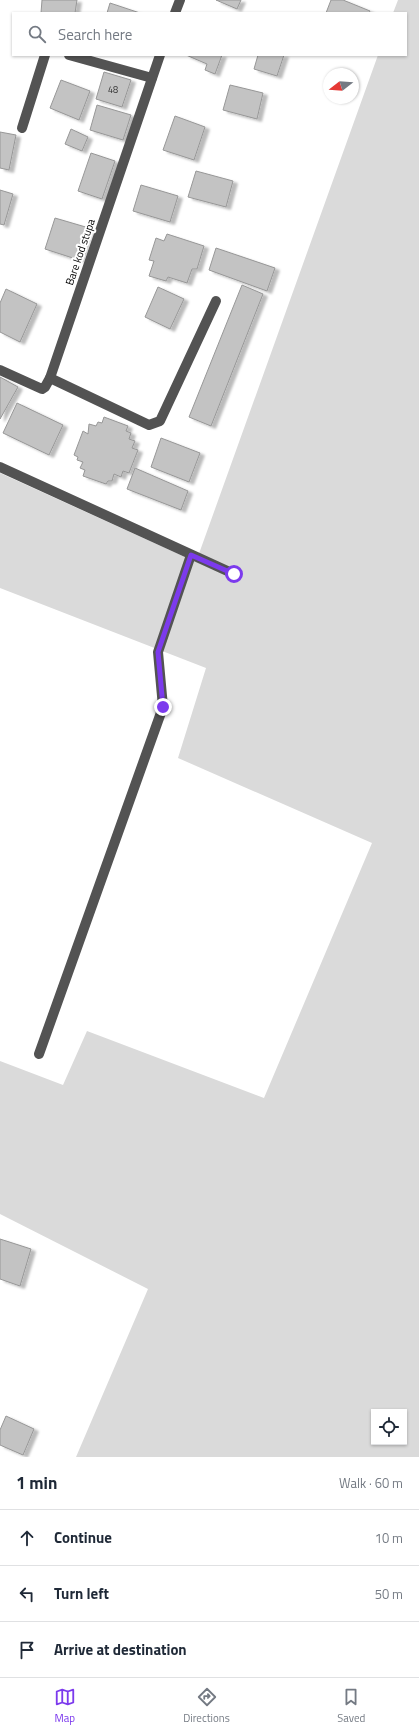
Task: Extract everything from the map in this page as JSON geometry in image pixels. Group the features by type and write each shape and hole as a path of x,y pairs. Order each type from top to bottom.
{"street":[{"path":"175,12 180,0"},
{"path":"22,128 45,56"},
{"path":"73,56 152,78"},
{"name":"Bare kod stupa","path":"50,378 160,56"},
{"path":"0,370 42,389 45,387 50,378 149,425 155,424 160,421 216,301"},
{"path":"0,467 234,574"},
{"path":"39,1054 163,707 158,652 191,555"}],"shaded area":[{"path":"398,0 419,0 419,1457 76,1457 148,1289 0,1214 0,1061 63,1085 87,1031 264,1098 372,843 178,758 206,668 0,588 0,473 196,562 378,56 407,56 407,12 393,12"}],"building":[{"path":"42,0 77,0 75,12 41,12"},
{"path":"216,0 241,0 237,9"},
{"path":"331,0 343,0 370,11 370,12 326,12"},
{"path":"110,3 137,12 107,12"},
{"path":"188,56 222,56 215,74 205,70 207,64"},
{"path":"258,56 284,56 277,76 254,69"},
{"path":"104,72 131,80 122,107 96,99"},
{"path":"61,80 90,91 79,120 50,108"},
{"path":"230,85 263,93 257,119 223,110"},
{"path":"97,105 131,115 123,140 90,130"},
{"path":"175,116 205,127 194,160 163,150"},
{"path":"71,129 88,137 82,151 65,144"},
{"path":"0,132 16,135 9,170 0,168"},
{"path":"91,153 115,161 102,199 78,191"},
{"path":"196,171 233,181 226,207 188,197"},
{"path":"141,185 178,196 170,222 133,211"},
{"path":"0,190 13,194 4,225 0,224"},
{"path":"55,218 89,228 79,260 45,249"},
{"path":"167,234 204,246 197,269 192,269 187,283 168,277 166,281 149,276 154,261 149,260 156,238 164,241"},
{"path":"216,248 275,268 267,291 209,270"},
{"path":"242,285 263,294 211,426 189,417"},
{"path":"158,287 184,299 170,329 145,317"},
{"path":"6,289 37,304 20,342 0,332 0,303"},
{"path":"0,377 18,387 0,419"},
{"path":"17,403 63,425 49,455 3,433"},
{"path":"104,417 128,426 126,431 131,433 129,439 135,441 132,448 138,450 129,473 123,471 121,477 114,474 112,481 108,481 106,484 83,476 85,470 80,468 83,462 77,460 78,457 74,455 83,431 88,434 89,424 96,426 98,422 102,423"},
{"path":"161,438 200,453 189,482 151,467"},
{"path":"135,468 188,491 181,510 127,489"},
{"path":"0,1239 31,1249 20,1286 0,1279"},
{"path":"6,1416 34,1429 23,1455 0,1445 0,1430"}],"route":[{"path":"163,707 164,699 158,652 191,555 234,574"}]}
